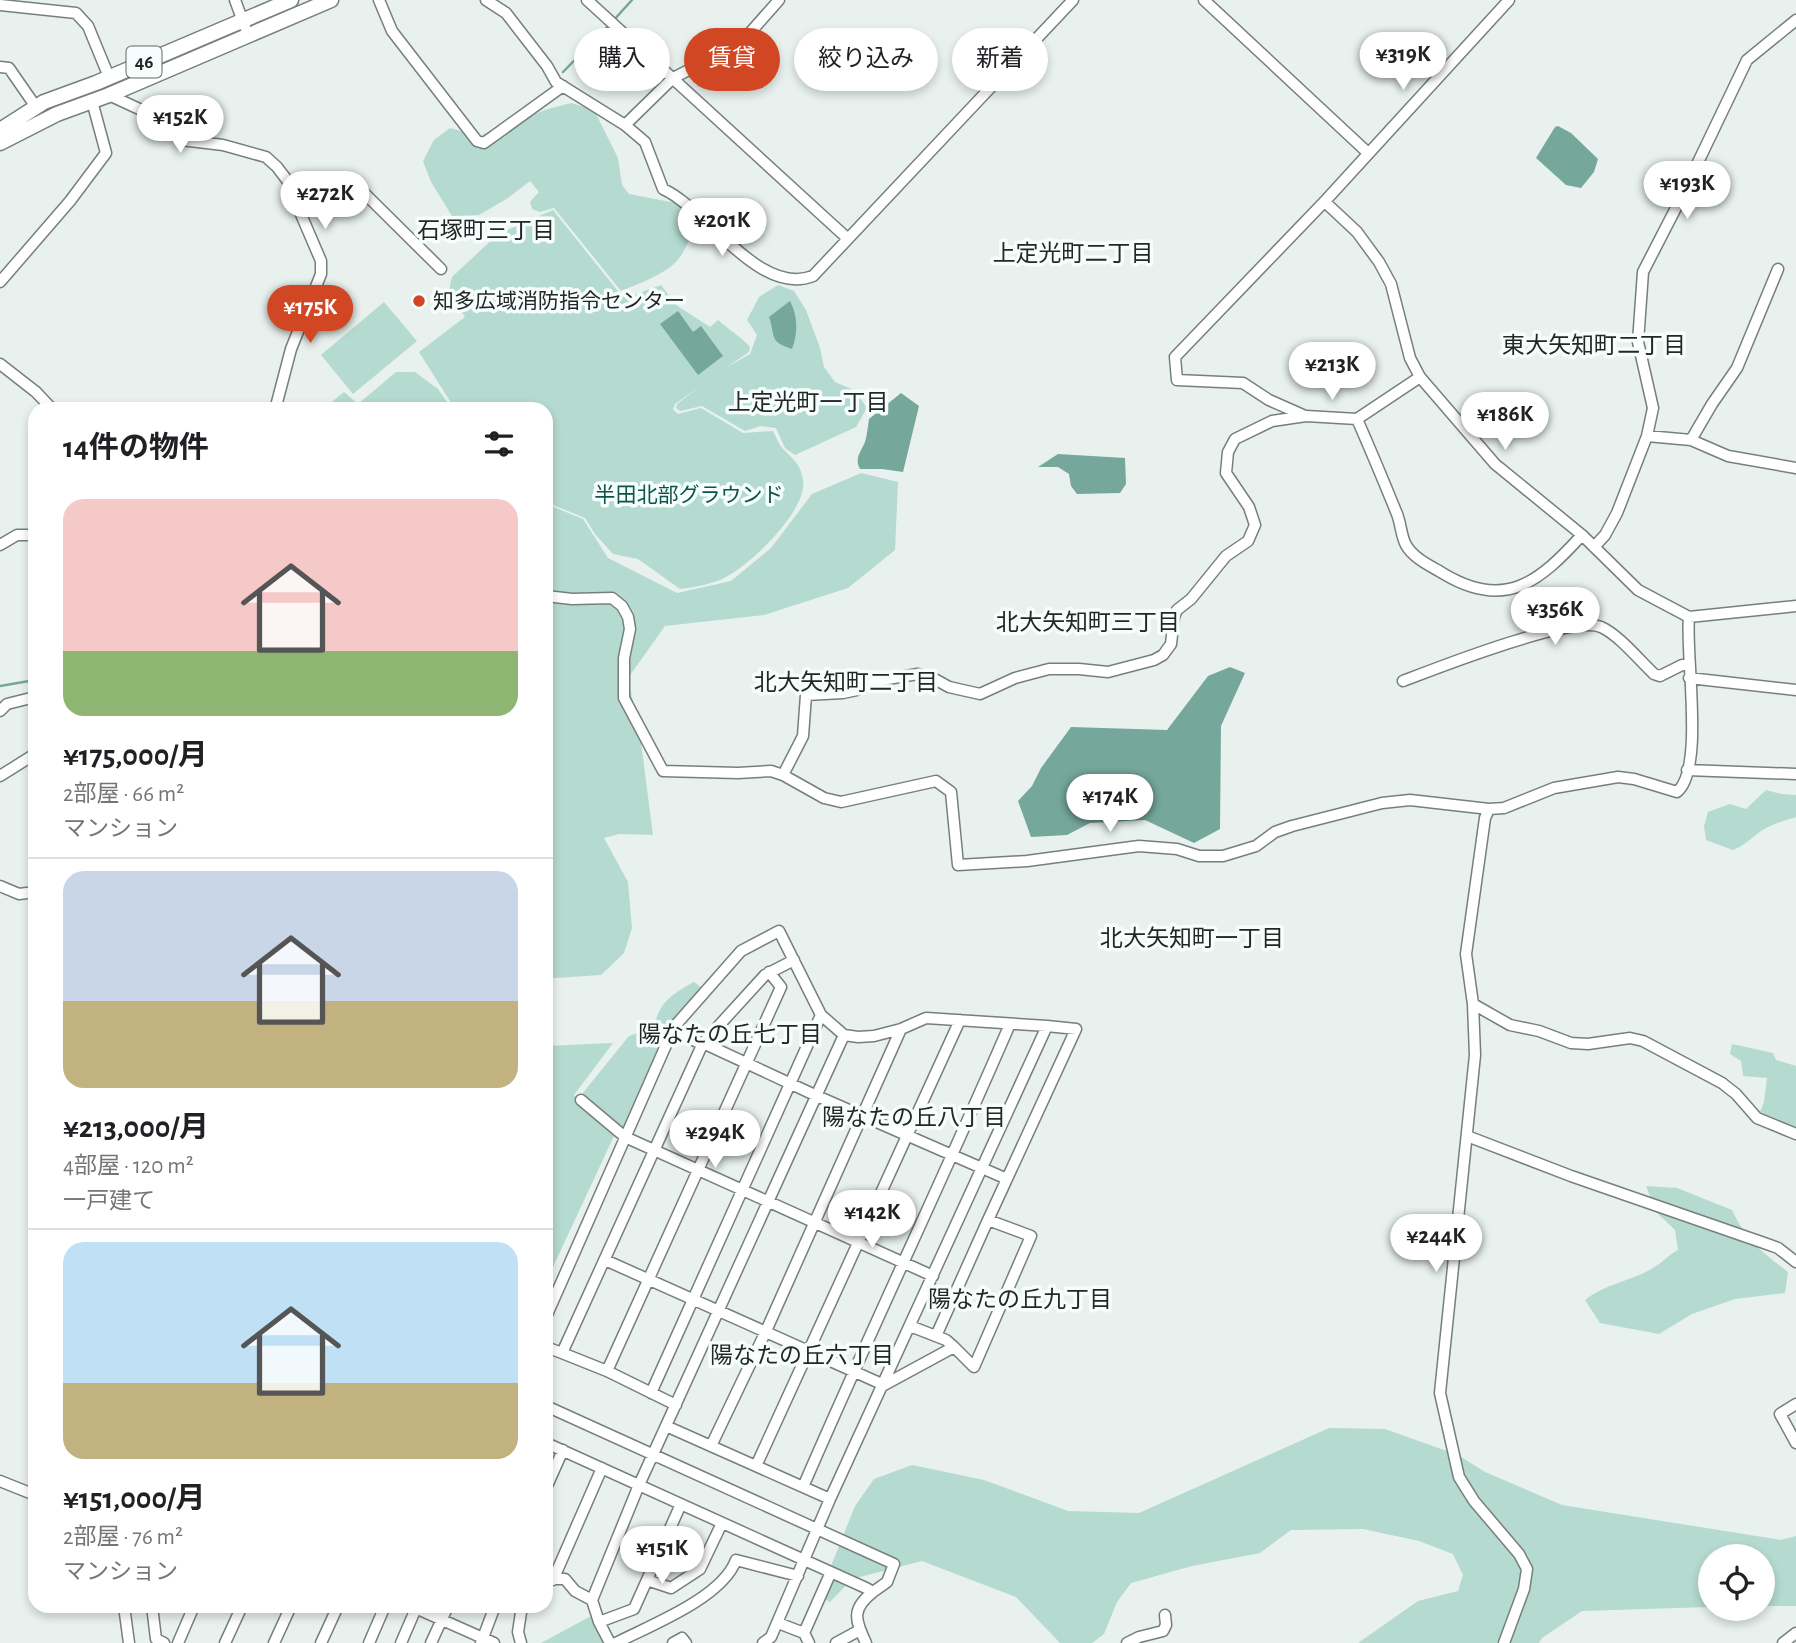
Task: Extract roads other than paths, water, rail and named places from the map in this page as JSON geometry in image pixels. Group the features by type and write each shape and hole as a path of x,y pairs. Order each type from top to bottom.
{"main road":[{"name":"46","path":"0,130 36,107 291,0"},
{"name":"46","path":"0,143 57,114 92,102 331,0"}],"street":[{"path":"235,0 248,35"},
{"path":"379,0 393,31 477,141 484,143 563,86"},
{"path":"486,0 506,13 547,66 556,82 625,125 645,142 663,189 677,195 729,244 769,272 793,281 813,276 1073,0"},
{"path":"587,0 847,238"},
{"path":"625,125 673,78 740,44 779,0"},
{"path":"1204,0 1367,152 1366,156"},
{"path":"1306,416 1269,400 1243,383 1177,380 1175,357 1326,200 1509,0"},
{"path":"0,5 76,13 88,26 109,77"},
{"path":"1594,547 1610,527 1647,436 1653,408 1638,342 1643,272 1747,60 1796,20"},
{"path":"0,67 9,68 36,107"},
{"path":"109,94 149,114 181,139 223,145 266,157 293,188 293,198 321,261 321,274 291,349 277,402"},
{"path":"0,282 70,201 106,153 92,102"},
{"path":"293,188 313,192 343,180 353,182 441,269"},
{"path":"1326,200 1370,248 1391,284 1410,358 1420,377 1495,464 1582,535 1638,590 1689,617 1796,607"},
{"path":"1692,440 1712,404 1737,368 1778,269"},
{"path":"0,364 45,402"},
{"path":"783,775 803,736 806,695 844,693 875,681 918,674 931,677 949,687 980,694 1015,678 1040,671 1079,668 1108,672 1154,660 1163,655 1171,644 1177,610 1191,599 1226,556 1248,541 1255,525 1249,508 1226,473 1231,443 1272,421 1306,416 1357,419 1420,377"},
{"path":"1357,419 1399,518 1404,543 1413,555 1455,581 1484,592 1506,591 1524,585 1554,566 1582,535"},
{"path":"1647,436 1692,440 1728,456 1796,468"},
{"path":"0,545 17,536 28,536"},
{"path":"553,597 572,600 612,598 622,606 630,629 624,657 624,698 663,771 763,771 783,775 824,798 841,802 936,781 951,792 958,865 1027,861 1139,846 1177,849 1199,856 1223,856 1256,846 1275,832 1292,825 1382,803 1419,801 1489,809 1511,806 1562,786 1618,778 1634,779 1677,792 1683,787 1688,770 1692,735 1689,617"},
{"path":"1403,681 1526,637 1594,625 1612,634 1654,674 1660,676 1682,665 1689,665"},
{"path":"1689,678 1796,690"},
{"path":"0,711 7,704 28,699"},
{"path":"0,776 28,758"},
{"path":"1688,770 1796,774"},
{"path":"1489,809 1485,818 1467,940 1468,973 1474,1004 1475,1055 1441,1400 1459,1477 1474,1501 1519,1554 1527,1569 1524,1589 1504,1643"},
{"path":"0,886 19,894 28,893"},
{"path":"553,1301 672,1031 741,951 779,931 821,1015 844,1035 874,1036 926,1018 1076,1029 936,1336"},
{"path":"562,1353 703,1043 769,972 794,961"},
{"path":"607,1371 780,988 769,972"},
{"path":"1474,1004 1510,1026 1539,1031 1571,1043 1597,1043 1630,1038 1643,1041 1722,1083 1736,1094 1757,1118 1796,1134"},
{"path":"651,1393 821,1015"},
{"path":"756,1466 960,1020"},
{"path":"803,1487 1010,1024"},
{"path":"763,1643 771,1637 778,1623 831,1499 1047,1026"},
{"path":"711,1446 766,1331 901,1028"},
{"path":"672,1031 1007,1179"},
{"path":"798,1576 736,1560 731,1574 707,1595 613,1643 599,1622 592,1600 639,1485 844,1035"},
{"path":"581,1100 625,1137 933,1276"},
{"path":"1467,1136 1571,1176 1768,1244 1796,1262"},
{"path":"910,1326 946,1340 974,1367 1031,1236 988,1220"},
{"path":"605,1260 884,1385"},
{"path":"884,1385 954,1347"},
{"path":"553,1350 607,1371 676,1405"},
{"path":"1796,1404 1780,1414 1796,1443"},
{"path":"553,1409 894,1564 887,1582 861,1603 857,1610 857,1619 866,1643"},
{"path":"666,1426 831,1499"},
{"path":"553,1446 873,1592"},
{"path":"553,1472 563,1450"},
{"path":"553,1573 603,1468"},
{"path":"0,1481 28,1492"},
{"path":"599,1622 634,1609 681,1504"},
{"path":"648,1580 671,1588 700,1569 722,1522"},
{"path":"778,1623 806,1638 831,1572"},
{"path":"553,1579 565,1578 575,1591 592,1600"},
{"path":"125,1613 129,1643"},
{"path":"153,1613 156,1639 164,1643"},
{"path":"178,1643 191,1613"},
{"path":"225,1643 239,1613"},
{"path":"274,1643 288,1613"},
{"path":"321,1643 335,1613"},
{"path":"369,1643 382,1613"},
{"path":"401,1643 413,1613"},
{"path":"427,1613 486,1642 493,1613"},
{"path":"431,1643 445,1613"},
{"path":"521,1613 518,1632 521,1643"},
{"path":"1127,1643 1163,1631 1166,1625 1165,1615"},
{"path":"836,1643 860,1630"},
{"path":"1783,1643 1796,1633"},
{"path":"673,1643 682,1638 687,1643"}],"waterway":[{"path":"613,21 632,0"},
{"path":"563,72 608,26"},
{"path":"0,686 28,681"}],"place":[{"name":"知多広域消防指令センター","path":"419,301"}],"district":[{"name":"石塚町三丁目","path":"486,231"},
{"name":"上定光町二丁目","path":"1073,254"},
{"name":"東大矢知町二丁目","path":"1594,346"},
{"name":"上定光町一丁目","path":"808,403"},
{"name":"北大矢知町三丁目","path":"1088,623"},
{"name":"北大矢知町二丁目","path":"846,683"},
{"name":"北大矢知町一丁目","path":"1192,939"},
{"name":"陽なたの丘七丁目","path":"730,1035"},
{"name":"陽なたの丘八丁目","path":"914,1118"},
{"name":"陽なたの丘九丁目","path":"1020,1300"},
{"name":"陽なたの丘六丁目","path":"802,1356"}],"park label":[{"name":"半田北部グラウンド","path":"689,495"}]}
